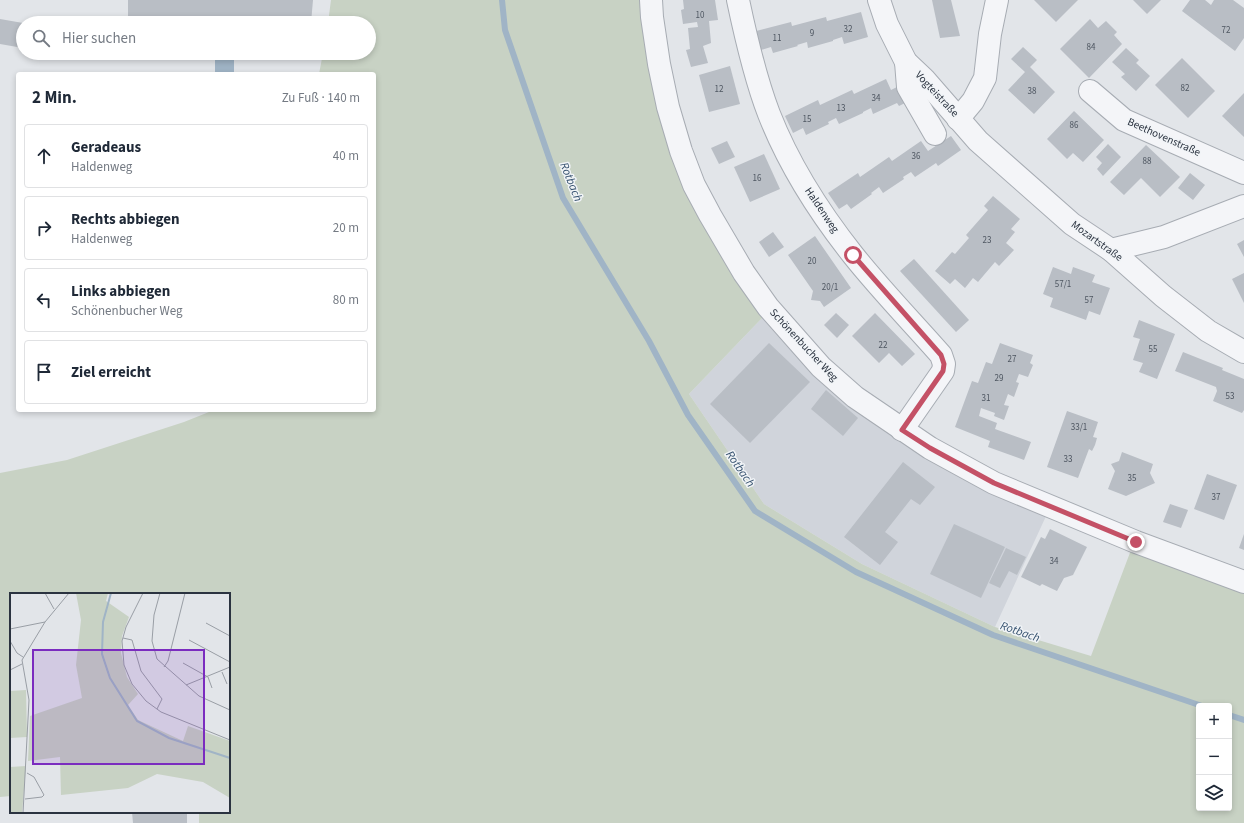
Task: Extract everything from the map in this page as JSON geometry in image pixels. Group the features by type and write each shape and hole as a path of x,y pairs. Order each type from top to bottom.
{"street":[{"name":"Schönenbucher Weg","path":"651,0 659,64 668,107 681,151 694,184 725,242 744,273 768,307 821,367 855,396 902,430 930,448 994,483 1136,542 1244,582"},
{"name":"Haldenweg","path":"738,0 744,28 769,114 786,152 809,194 853,255 941,355 944,364 943,371 902,430"},
{"name":"Vogteistraße","path":"879,0 887,24 906,62 924,79 958,119 973,101 985,78 990,34 997,0"},
{"path":"906,62 908,87 935,134"},
{"name":"Beethovenstraße","path":"1090,91 1124,120 1244,173"},
{"name":"Mozartstraße","path":"958,119 978,141 1072,224 1111,250 1163,296 1208,331 1244,352"},
{"path":"1111,250 1164,237 1244,206"}],"shaded area":[{"path":"763,317 875,423 923,457 990,490 1047,514 995,627 862,564 764,504 689,394"}],"green space":[{"path":"331,0 640,0 648,67 671,154 684,190 734,278 763,317 689,394 764,504 862,564 995,627 1091,656 1131,550 1244,591 1244,823 199,823 199,813 230,813 230,593 10,593 10,796 0,797 0,473 67,460 184,422 209,412 376,412 376,72 319,72 322,60 376,60 376,16 329,16"}],"water":[{"path":"215,60 234,60 234,72 215,72"}],"building":[{"path":"128,0 313,0 312,16 128,16"},
{"path":"683,0 715,0 718,20 709,21 711,43 703,46 708,63 691,67 686,50 690,49 688,28 698,27 697,22 683,24 681,10 684,9"},
{"path":"932,0 951,0 960,36 940,38"},
{"path":"1034,0 1078,0 1056,22"},
{"path":"1133,0 1161,0 1147,14"},
{"path":"1190,0 1205,0 1211,5 1214,0 1233,0 1244,8 1244,38 1235,51 1182,11"},
{"path":"861,12 868,37 844,44 842,37 808,48 807,42 773,53 771,47 761,50 756,31 791,22 792,26 826,17 827,21"},
{"path":"0,19 16,22 16,47 0,44"},
{"path":"1090,19 1098,28 1106,21 1117,32 1114,35 1122,44 1089,78 1060,49"},
{"path":"1023,47 1037,60 1030,67 1055,92 1034,114 1008,90 1025,72 1011,59"},
{"path":"1126,48 1139,60 1136,63 1150,76 1136,91 1121,77 1125,74 1112,62"},
{"path":"1182,58 1215,91 1188,118 1155,85"},
{"path":"730,66 740,104 709,112 699,75"},
{"path":"886,79 891,90 899,86 907,102 899,106 897,103 873,114 871,108 839,124 836,118 828,122 829,124 806,135 803,128 793,133 785,116 818,100 820,105 852,90 854,94"},
{"path":"1244,93 1244,137 1222,116"},
{"path":"1074,111 1104,140 1083,162 1073,153 1067,159 1047,139"},
{"path":"951,136 961,150 938,166 936,163 915,177 911,172 903,177 904,179 883,193 879,187 851,209 847,204 839,209 828,193 858,173 860,177 889,157 892,161 921,141 928,151"},
{"path":"727,141 735,157 719,164 711,148"},
{"path":"1108,144 1121,157 1103,176 1097,169 1102,163 1096,157"},
{"path":"1146,145 1180,177 1160,197 1141,178 1124,195 1110,182"},
{"path":"764,154 780,189 750,202 734,167"},
{"path":"1190,173 1205,185 1193,200 1178,188"},
{"path":"993,196 1020,219 1011,229 1015,232 1006,243 1014,250 999,266 995,262 978,282 973,278 965,288 955,279 950,284 935,271 952,252 955,254 969,238 966,235 988,210 984,206"},
{"path":"773,232 784,247 769,257 759,242"},
{"path":"815,236 851,288 824,307 820,301 811,300 813,291 788,255"},
{"path":"1244,240 1244,257 1237,244"},
{"path":"914,259 969,320 956,332 900,271"},
{"path":"1053,267 1071,274 1073,267 1095,275 1092,282 1110,288 1100,315 1089,311 1086,320 1050,307 1053,298 1043,294"},
{"path":"1244,273 1244,303 1232,279"},
{"path":"836,313 849,325 837,338 824,325"},
{"path":"875,313 915,354 902,366 889,353 879,363 852,336"},
{"path":"1139,320 1175,334 1157,379 1139,372 1143,363 1133,360 1140,339 1133,337"},
{"path":"769,343 810,382 750,443 710,404"},
{"path":"1000,343 1033,355 1030,363 1033,365 1028,377 1019,374 1016,382 1019,383 1014,397 1008,394 1004,405 1009,406 1004,420 994,416 995,413 981,408 979,416 997,423 995,429 1031,442 1024,460 988,447 990,441 955,427 972,381 978,383 986,362 992,364"},
{"path":"1183,352 1223,368 1222,370 1244,379 1244,410 1242,413 1213,401 1217,391 1216,387 1175,371"},
{"path":"826,390 858,418 843,436 811,409"},
{"path":"1067,411 1098,422 1093,437 1097,438 1095,445 1092,451 1089,449 1078,478 1047,467"},
{"path":"1122,452 1153,464 1150,473 1155,483 1126,496 1108,489 1115,471 1111,464 1119,461"},
{"path":"903,462 935,487 920,505 911,499 885,532 898,542 880,565 844,537"},
{"path":"1207,474 1237,485 1224,520 1194,509"},
{"path":"1170,504 1188,510 1181,528 1163,522"},
{"path":"954,524 1005,547 981,598 930,574"},
{"path":"1050,529 1087,547 1073,575 1064,578 1057,591 1042,584 1040,586 1021,577 1041,537 1045,539"},
{"path":"1244,534 1244,550 1239,548"},
{"path":"1006,548 1026,557 1017,575 1009,571 1000,588 989,583"},
{"path":"132,813 187,813 187,823 133,823"}],"waterway":[{"name":"Rotbach","path":"502,0 505,30 563,198 649,341 688,415 755,511 856,572 993,635 1196,704"},
{"name":"Rotbach","path":"1232,716 1244,720"}],"route":[{"path":"853,255 941,355 944,364 943,371 902,430 930,448 994,483 1136,542"}]}
